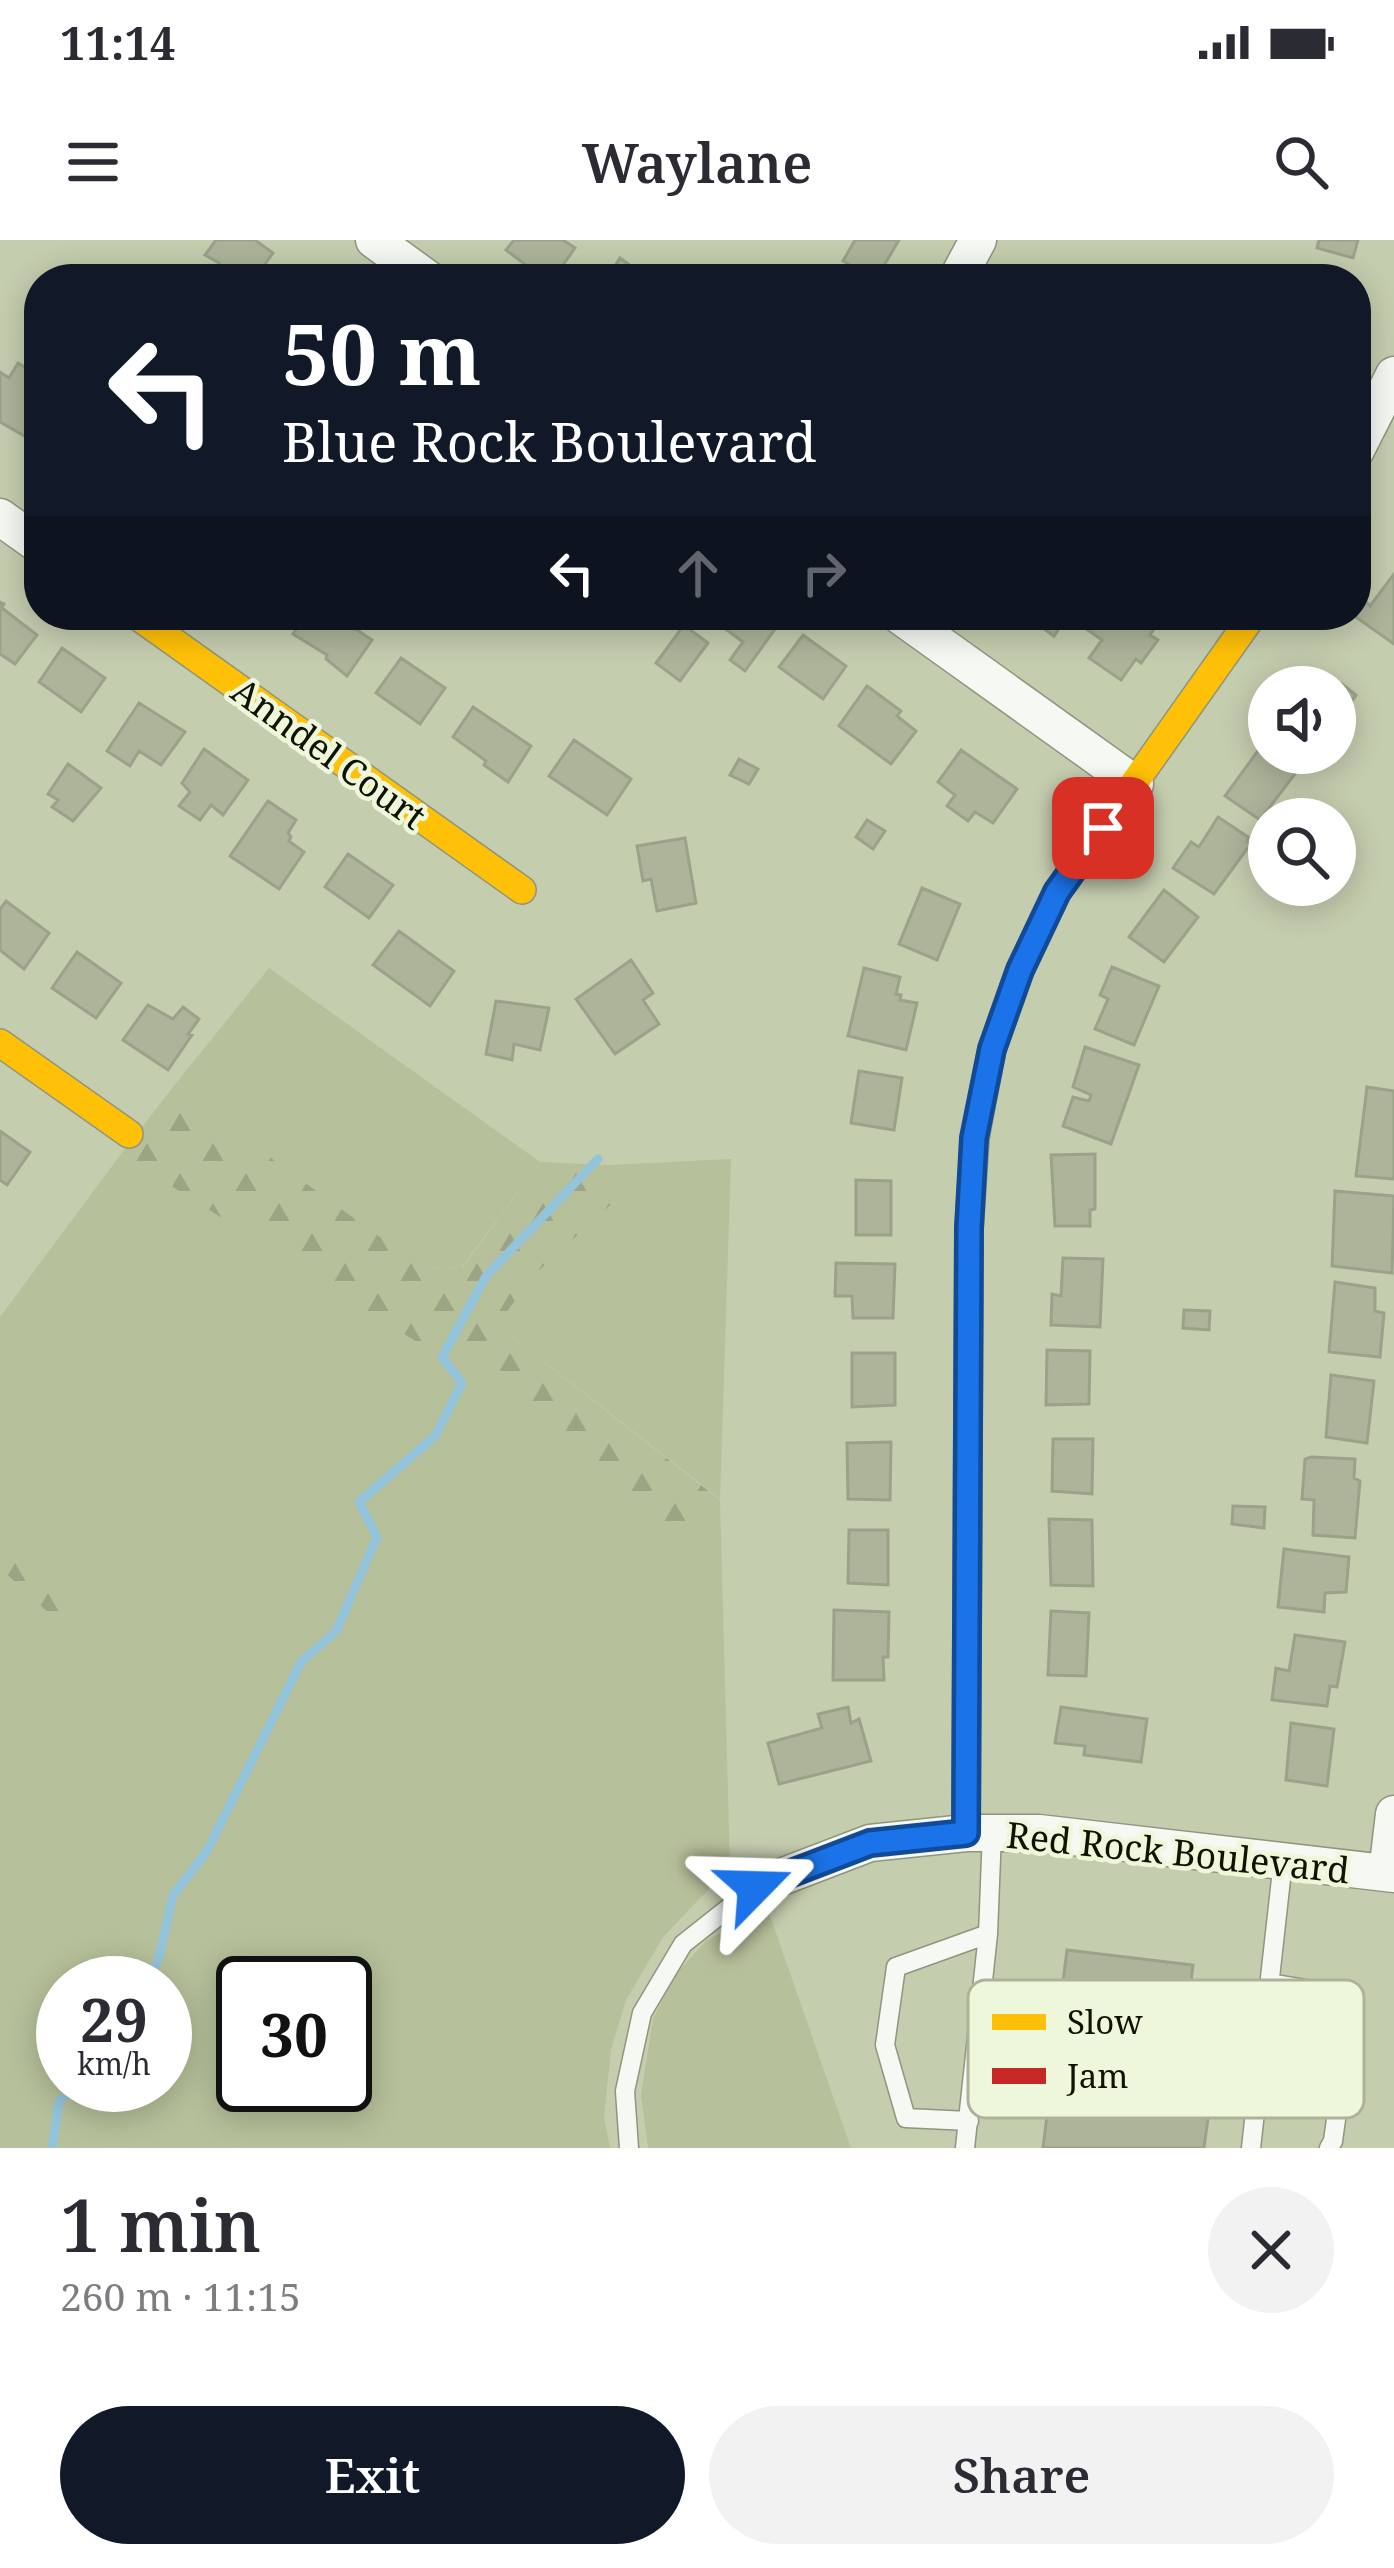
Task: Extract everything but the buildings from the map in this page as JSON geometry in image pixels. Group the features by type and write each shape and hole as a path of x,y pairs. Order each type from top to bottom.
{"street":[{"path":"374,240 407,264"},
{"path":"1372,443 1394,375"},
{"name":"Anndel Court","path":"157,630 523,890"},
{"path":"920,630 1135,784"},
{"path":"979,1833 969,1228 974,1138 992,1049 1020,970 1057,892 1243,630"},
{"path":"0,1042 129,1134"},
{"path":"1391,1874 1394,1814"},
{"name":"Red Rock Boulevard","path":"755,1887 870,1843 979,1833 1039,1833 1391,1874"}],"lane":[{"path":"979,1833 988,1934 983,1980"},
{"path":"1270,1980 1283,1862"},
{"path":"629,2148 625,2091 642,2013 683,1944 755,1887"},
{"path":"969,2121 906,2118 885,2045 896,1967 988,1934"},
{"path":"965,2148 969,2118"},
{"path":"1251,2148 1254,2118"},
{"path":"1329,2148 1336,2118"}],"green space":[{"path":"269,968 540,1162 462,1267 423,1269 173,1087"},
{"path":"173,1087 424,1269 463,1267 540,1162 609,1165 617,1199 534,1275 497,1325 720,1500 692,1543 445,1360 121,1154"},
{"path":"121,1154 445,1360 692,1542 720,1499 497,1325 534,1275 617,1199 609,1165 731,1159 720,1500 730,1867 663,1937 626,2000 611,2050 604,2117 610,2148 0,2148 0,1568 68,1631 92,1609 0,1518 0,1317"},
{"path":"0,1518 92,1609 68,1631 0,1568"},
{"path":"767,1907 851,2148 648,2148 641,2095 653,2019 674,1976 706,1941"}],"waterway":[{"path":"159,1956 173,1895 207,1851 301,1662 336,1631 377,1537 359,1502 435,1436 462,1383 442,1357 486,1276 598,1159"},
{"path":"52,2148 57,2112"}],"traffic: slow":[{"path":"157,630 522,890"},
{"path":"981,1105 992,1049 1020,970 1057,892 1242,630"},
{"path":"0,1043 129,1134"}],"traffic: jam":[{"path":"966,1833 969,1228 981,1105"}],"route":[{"path":"755,1887 870,1843 966,1833 969,1228 974,1138 992,1049 1020,970 1057,892 1103,828"}]}
